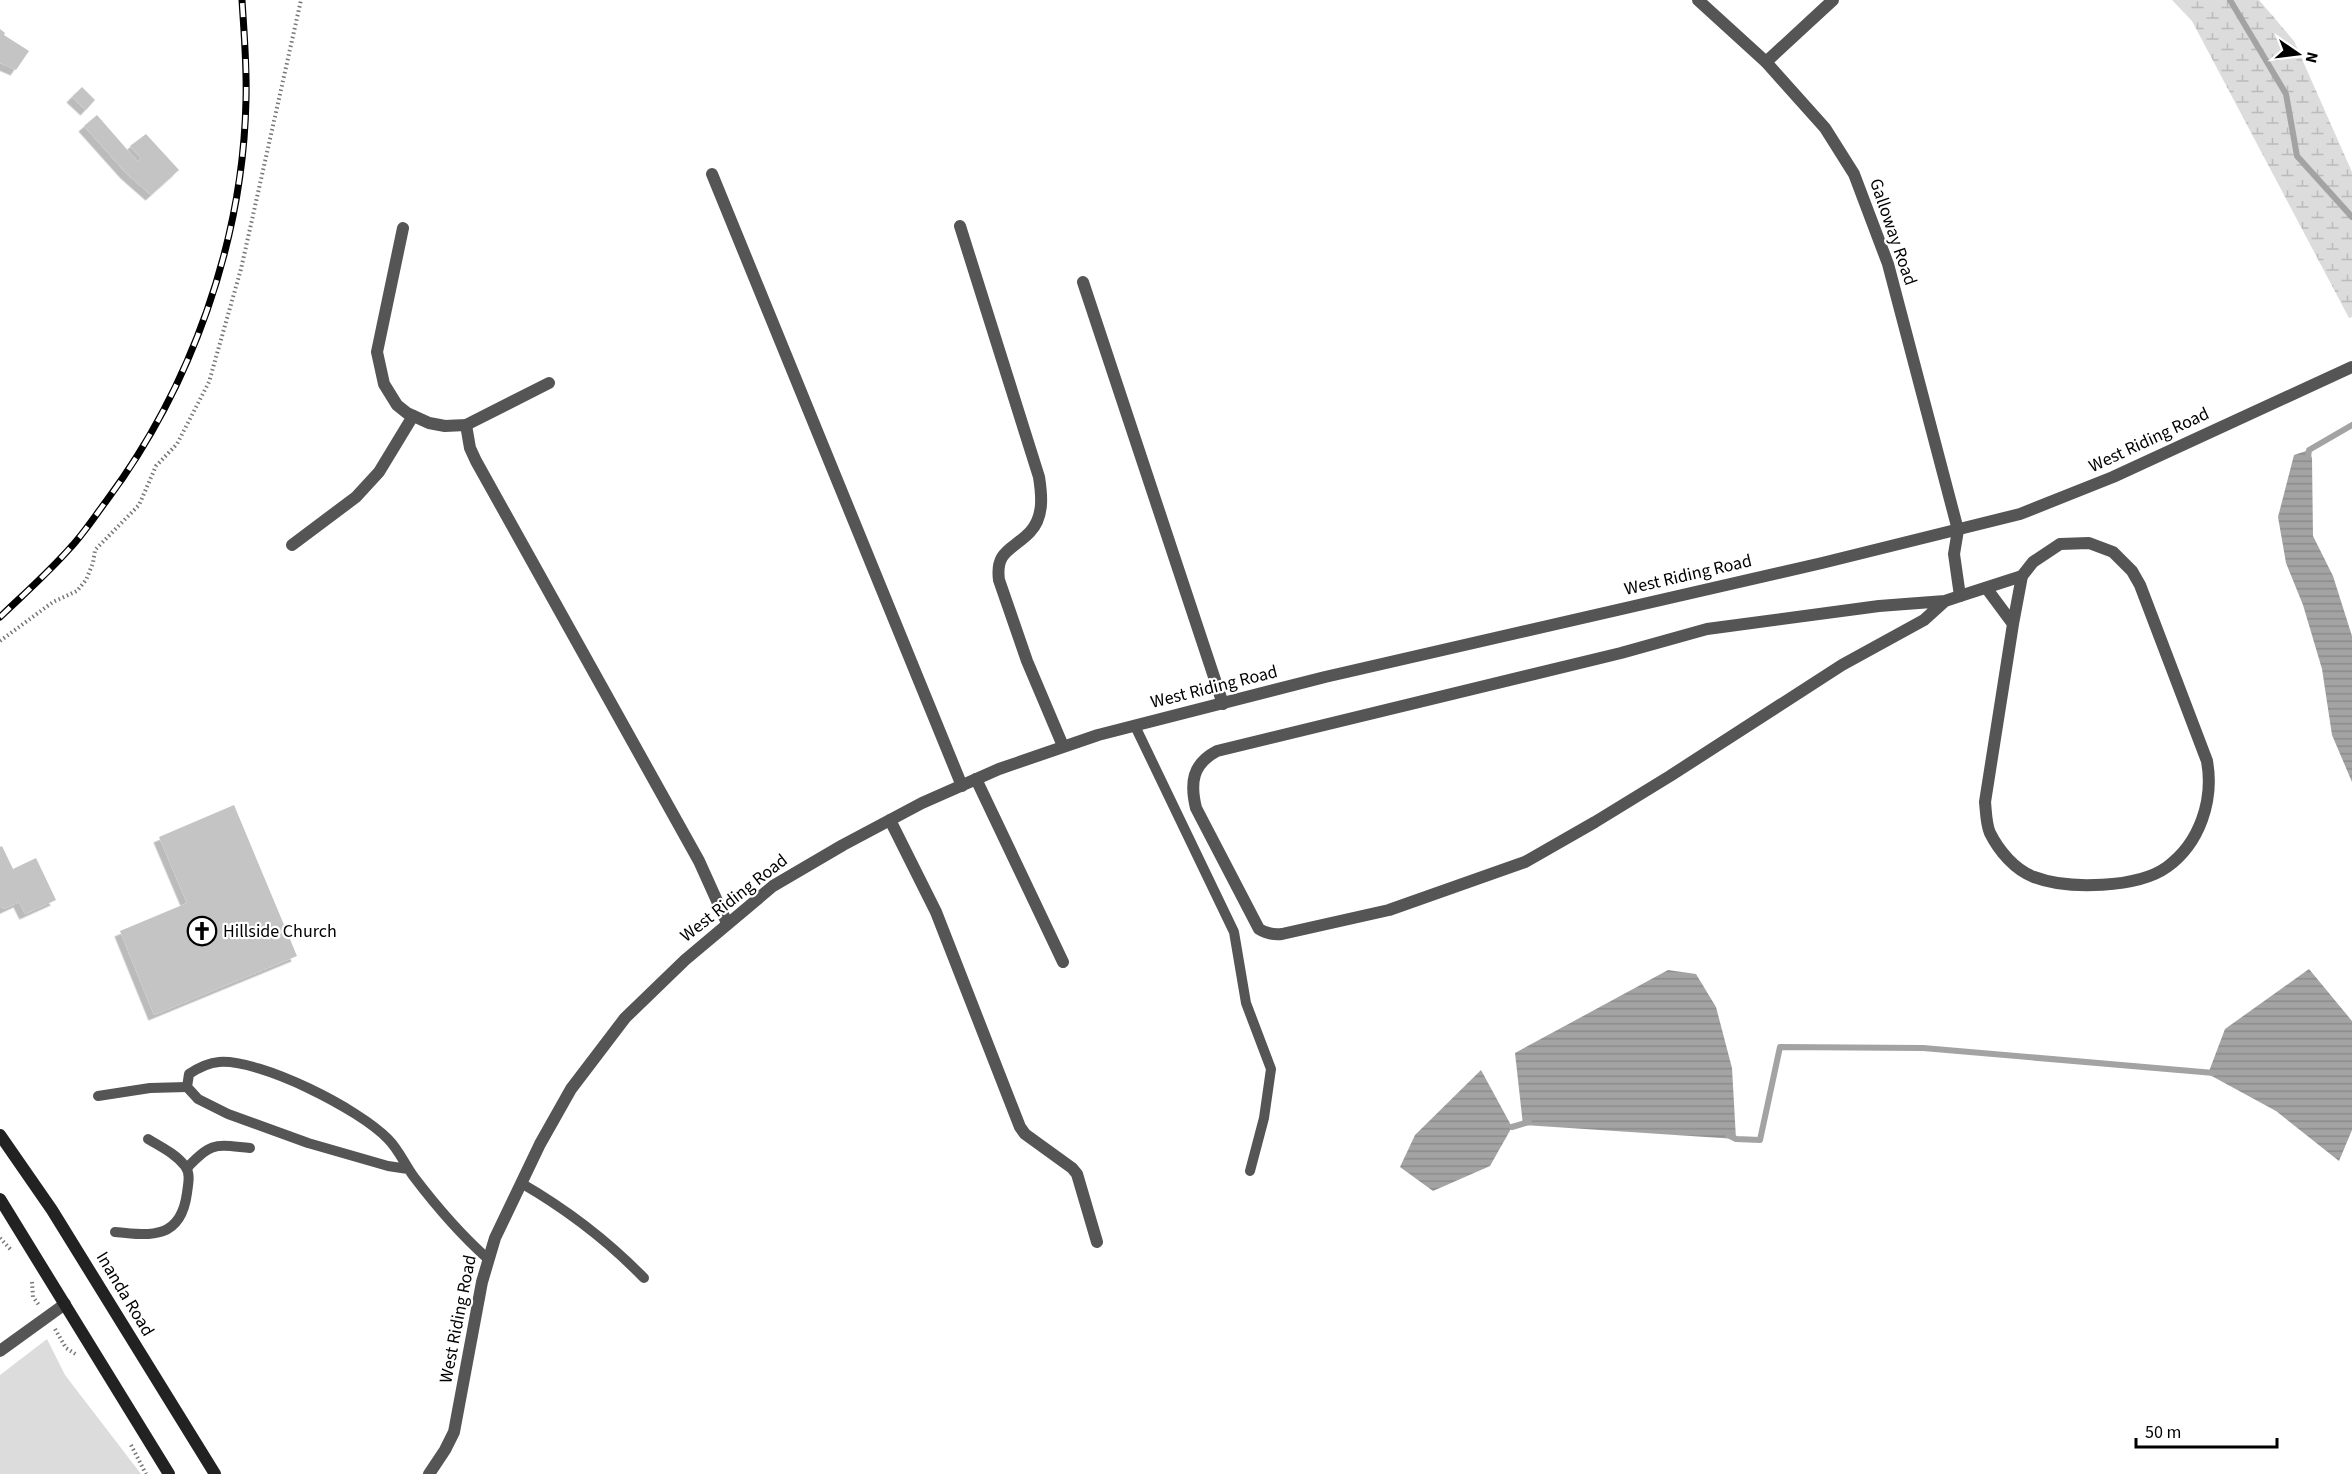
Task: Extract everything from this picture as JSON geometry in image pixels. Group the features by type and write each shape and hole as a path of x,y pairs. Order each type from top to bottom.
{"main road":[{"name":"Inanda Road","path":"0,1135 52,1210 215,1474"},
{"path":"0,1199 169,1474"},
{"path":"150,1446 162,1474"}],"street":[{"name":"Galloway Road","path":"1698,0 1766,62 1825,128 1854,174 1891,275 1958,530"},
{"path":"1766,62 1833,0"},
{"path":"711,174 962,786"},
{"path":"960,226 1039,477 1042,493 1040,513 1036,523 1030,532 1009,548 1001,559 999,580 1027,661 1063,746"},
{"path":"403,228 377,352 380,374 389,395 397,405 429,423 445,426 466,424 549,383"},
{"path":"1083,282 1223,704"},
{"name":"West Riding Road","path":"429,1474 446,1450 454,1432 488,1259 495,1238 521,1183 571,1089 625,1018 727,923 773,886 803,867 890,820 976,779 1063,746 1325,677 2020,514 2082,490 2352,368"},
{"path":"292,545 356,497 379,472 413,416"},
{"path":"466,424 470,448 476,461 699,861 727,923"},
{"path":"1958,530 1954,554 1960,596"},
{"path":"2089,543 2113,552 2132,571 2140,585 2207,762 2210,777 2204,816 2196,836 2183,853 2167,867 2140,880 2096,885 2066,884 2035,877 2003,854 1989,831 1985,801 2013,624 2022,576 2033,562 2060,544 2089,543"},
{"path":"1945,601 1924,620 1842,665 1670,776 1525,862 1389,910 1282,934 1274,935 1262,931 1196,808 1192,793 1197,769 1205,757 1217,751 1621,653 1707,629 1879,606 1945,601 2022,576"},
{"path":"1987,589 2013,624"},
{"path":"976,779 1064,962"},
{"path":"890,820 936,912 1020,1127 1025,1134 1070,1165 1077,1174 1097,1242"},
{"path":"0,1351 65,1305"}],"lane":[{"path":"1135,726 1234,932 1246,1003 1271,1069 1264,1118 1250,1172"},
{"path":"187,1087 189,1074 201,1066 219,1062 257,1068 343,1107 372,1125 388,1140 438,1208 488,1259"},
{"path":"98,1096 150,1088 187,1087 198,1099 228,1114 308,1143 388,1166 408,1169"},
{"path":"115,1232 155,1234 170,1229 177,1222 186,1203 189,1179 187,1168 175,1156 148,1139"},
{"path":"187,1168 205,1150 219,1144 250,1148"},
{"path":"521,1183 556,1203 622,1256 644,1278"}],"path":[{"path":"0,640 53,602 76,591 86,580 93,563 95,550 139,505 156,466 177,444 209,382 241,269 301,0"},
{"path":"0,1238 15,1253"},
{"path":"29,1276 33,1286 33,1298 48,1317 66,1348 84,1362"},
{"path":"127,1438 146,1474"}],"green space":[{"path":"2172,0 2259,0 2294,41 2352,172 2352,317 2349,318 2192,21"},
{"path":"47,1339 65,1375 141,1474 0,1474 0,1375"}],"shaded area":[{"path":"2309,450 2312,458 2313,536 2333,576 2352,636 2352,782 2332,735 2322,669 2303,605 2286,563 2278,517 2294,455"},
{"path":"2309,969 2352,1021 2352,1130 2339,1161 2276,1111 2208,1074 2225,1029"},
{"path":"1668,970 1696,974 1716,1007 1732,1068 1736,1139 1523,1125 1515,1053"},
{"path":"1481,1070 1512,1127 1490,1166 1433,1191 1400,1167 1415,1135"}],"building":[{"path":"0,29 5,33 4,35 29,51 16,70 0,63"},
{"path":"82,87 95,100 86,110 72,97"},
{"path":"97,115 138,162 141,158 130,146 146,134 179,170 151,195 126,173 84,126"},
{"path":"234,805 297,956 154,1015 120,931 187,903 159,837"},
{"path":"2,846 13,869 36,858 56,900 25,914 19,902 4,909 0,908 0,847"}],"waterway":[{"path":"2230,0 2286,94 2297,156 2352,217"},
{"path":"2308,457 2309,450 2352,425"},
{"path":"1728,1135 1736,1139 1760,1140 1780,1047 1923,1048 2214,1073"},
{"path":"1512,1127 1529,1122"}],"railway":[{"path":"0,617 76,542 137,456 164,410 207,311 223,259 235,207 243,153 246,87 242,0"}],"place":[{"name":"Hillside Church","path":"202,931"}]}
